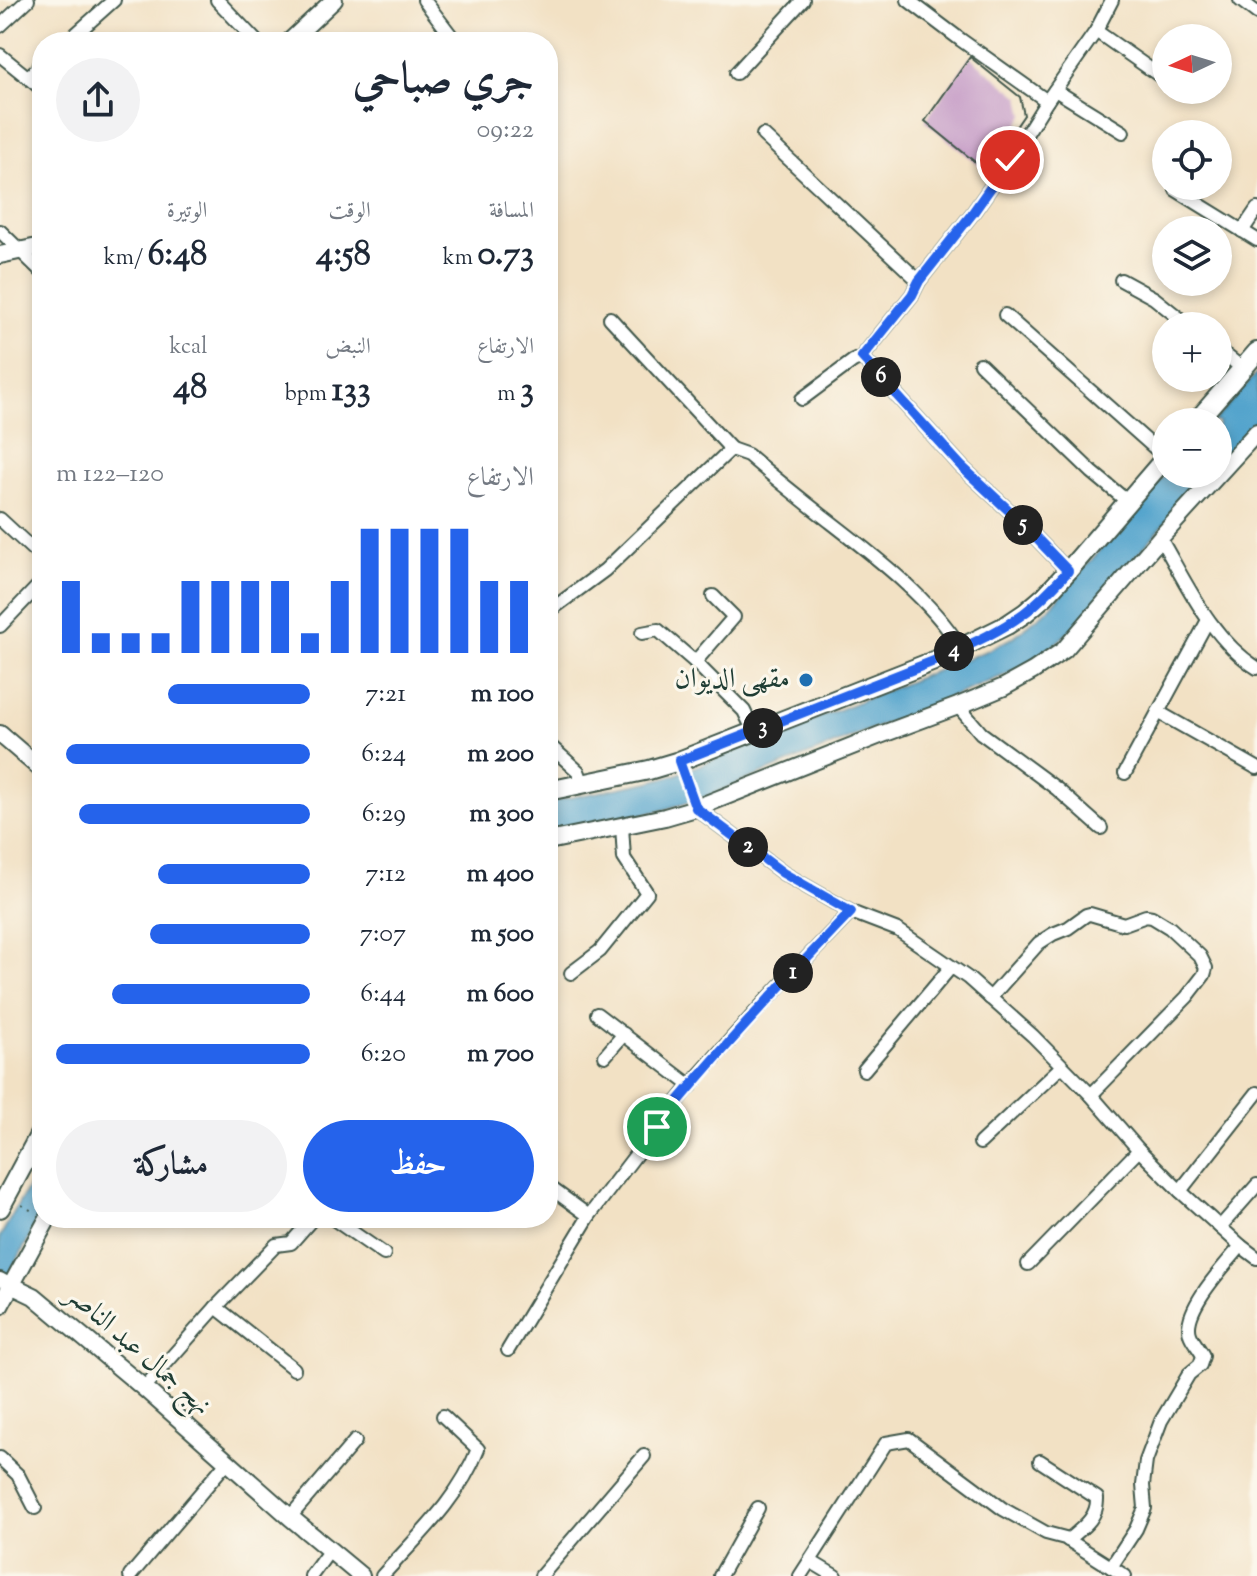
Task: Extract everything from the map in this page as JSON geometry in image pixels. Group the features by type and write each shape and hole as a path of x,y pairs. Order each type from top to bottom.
{"main road":[{"path":"1209,408 1252,360"},
{"path":"558,789 679,761 934,661 1007,625 1025,613 1068,571 1152,474"},
{"path":"7,1196 32,1149"}],"street":[{"path":"0,26 28,0"},
{"path":"78,32 114,0"},
{"path":"217,0 247,32"},
{"path":"300,32 334,0"},
{"path":"424,0 448,32"},
{"path":"736,73 803,0"},
{"path":"908,0 961,40 1051,96 1123,132"},
{"path":"802,399 862,357 912,295 919,281 1003,171 1096,31 1112,0"},
{"path":"1240,0 1257,13"},
{"path":"1096,31 1152,70"},
{"path":"0,55 32,80"},
{"path":"28,77 32,73"},
{"path":"763,135 919,281"},
{"path":"1192,200 1257,240"},
{"path":"1242,231 1257,209"},
{"path":"0,231 32,263"},
{"path":"0,255 32,249"},
{"path":"1121,280 1154,298 1172,312"},
{"path":"1005,315 1152,446"},
{"path":"610,318 731,449 748,455 880,562 949,629 961,648"},
{"path":"1232,354 1252,360"},
{"path":"862,357 962,467 1068,571"},
{"path":"980,364 1092,472 1128,502"},
{"path":"558,839 696,808 958,706 1033,671 1064,650 1257,432"},
{"path":"558,605 605,570 731,449"},
{"path":"0,519 32,549"},
{"path":"1160,538 1208,620 1225,641 1257,668"},
{"path":"0,626 32,592"},
{"path":"695,662 734,617 713,596"},
{"path":"1125,773 1208,620"},
{"path":"642,633 658,630 695,662 744,711 754,732"},
{"path":"958,706 981,733 1057,789 1101,828"},
{"path":"1158,712 1257,768"},
{"path":"0,734 32,756"},
{"path":"558,753 578,771 583,784"},
{"path":"696,808 783,873 851,912 898,930 968,978 1033,1036 1180,1191 1257,1258"},
{"path":"571,973 600,951 647,893 624,858 622,826"},
{"path":"508,1350 589,1216 691,1086 762,1005 851,912"},
{"path":"990,998 1039,943 1090,914 1124,924 1146,916 1152,917 1170,928 1200,956 1206,968 1204,975 1187,997 1091,1095"},
{"path":"864,1070 951,967"},
{"path":"597,1014 691,1086"},
{"path":"605,1056 624,1034"},
{"path":"980,1143 1062,1066"},
{"path":"1180,1191 1257,1093"},
{"path":"1028,1264 1139,1150"},
{"path":"1220,1227 1257,1185"},
{"path":"558,1193 589,1216"},
{"path":"0,1306 6,1282 38,1228"},
{"path":"144,1388 276,1245 291,1243 304,1228"},
{"path":"346,1228 384,1254"},
{"path":"1111,1567 1136,1529 1145,1508 1143,1485 1146,1461 1161,1421 1203,1356 1190,1334 1191,1316 1200,1298 1241,1246"},
{"name":"نهج جمال عبد الناصر","path":"6,1282 34,1296 361,1576"},
{"path":"216,1307 294,1369"},
{"path":"382,1576 449,1500 471,1467 478,1449 443,1416"},
{"path":"800,1576 886,1443 909,1439 1003,1509 1046,1533 1068,1540 1125,1576"},
{"path":"290,1517 355,1441"},
{"path":"541,1576 644,1456"},
{"path":"0,1458 18,1475 35,1508"},
{"path":"1040,1461 1097,1498 1097,1509 1087,1524 1068,1540"},
{"path":"130,1576 227,1462"},
{"path":"720,1576 758,1508"},
{"path":"311,1576 330,1550"},
{"path":"810,1561 835,1576"}],"path":[{"path":"679,761 696,808"},
{"path":"7,1196 32,1210"}],"water":[{"path":"1257,373 1257,419 1232,447 1232,408 1226,408"},
{"path":"1154,488 1196,488 1074,627 1027,664 707,796 663,810 558,832 558,800 675,775 1012,638 1050,608"},
{"path":"32,1180 32,1228 34,1228 0,1292 0,1237"}],"building":[{"path":"970,57 1020,97 1024,115 986,171 925,121"}],"place":[{"name":"مقهى الديوان","path":"806,680"}],"route":[{"path":"657,1127 762,1005 851,912 783,873 696,808 679,761 961,648 1025,613 1068,571 962,467 862,357 912,295 919,281 1010,160"}]}
